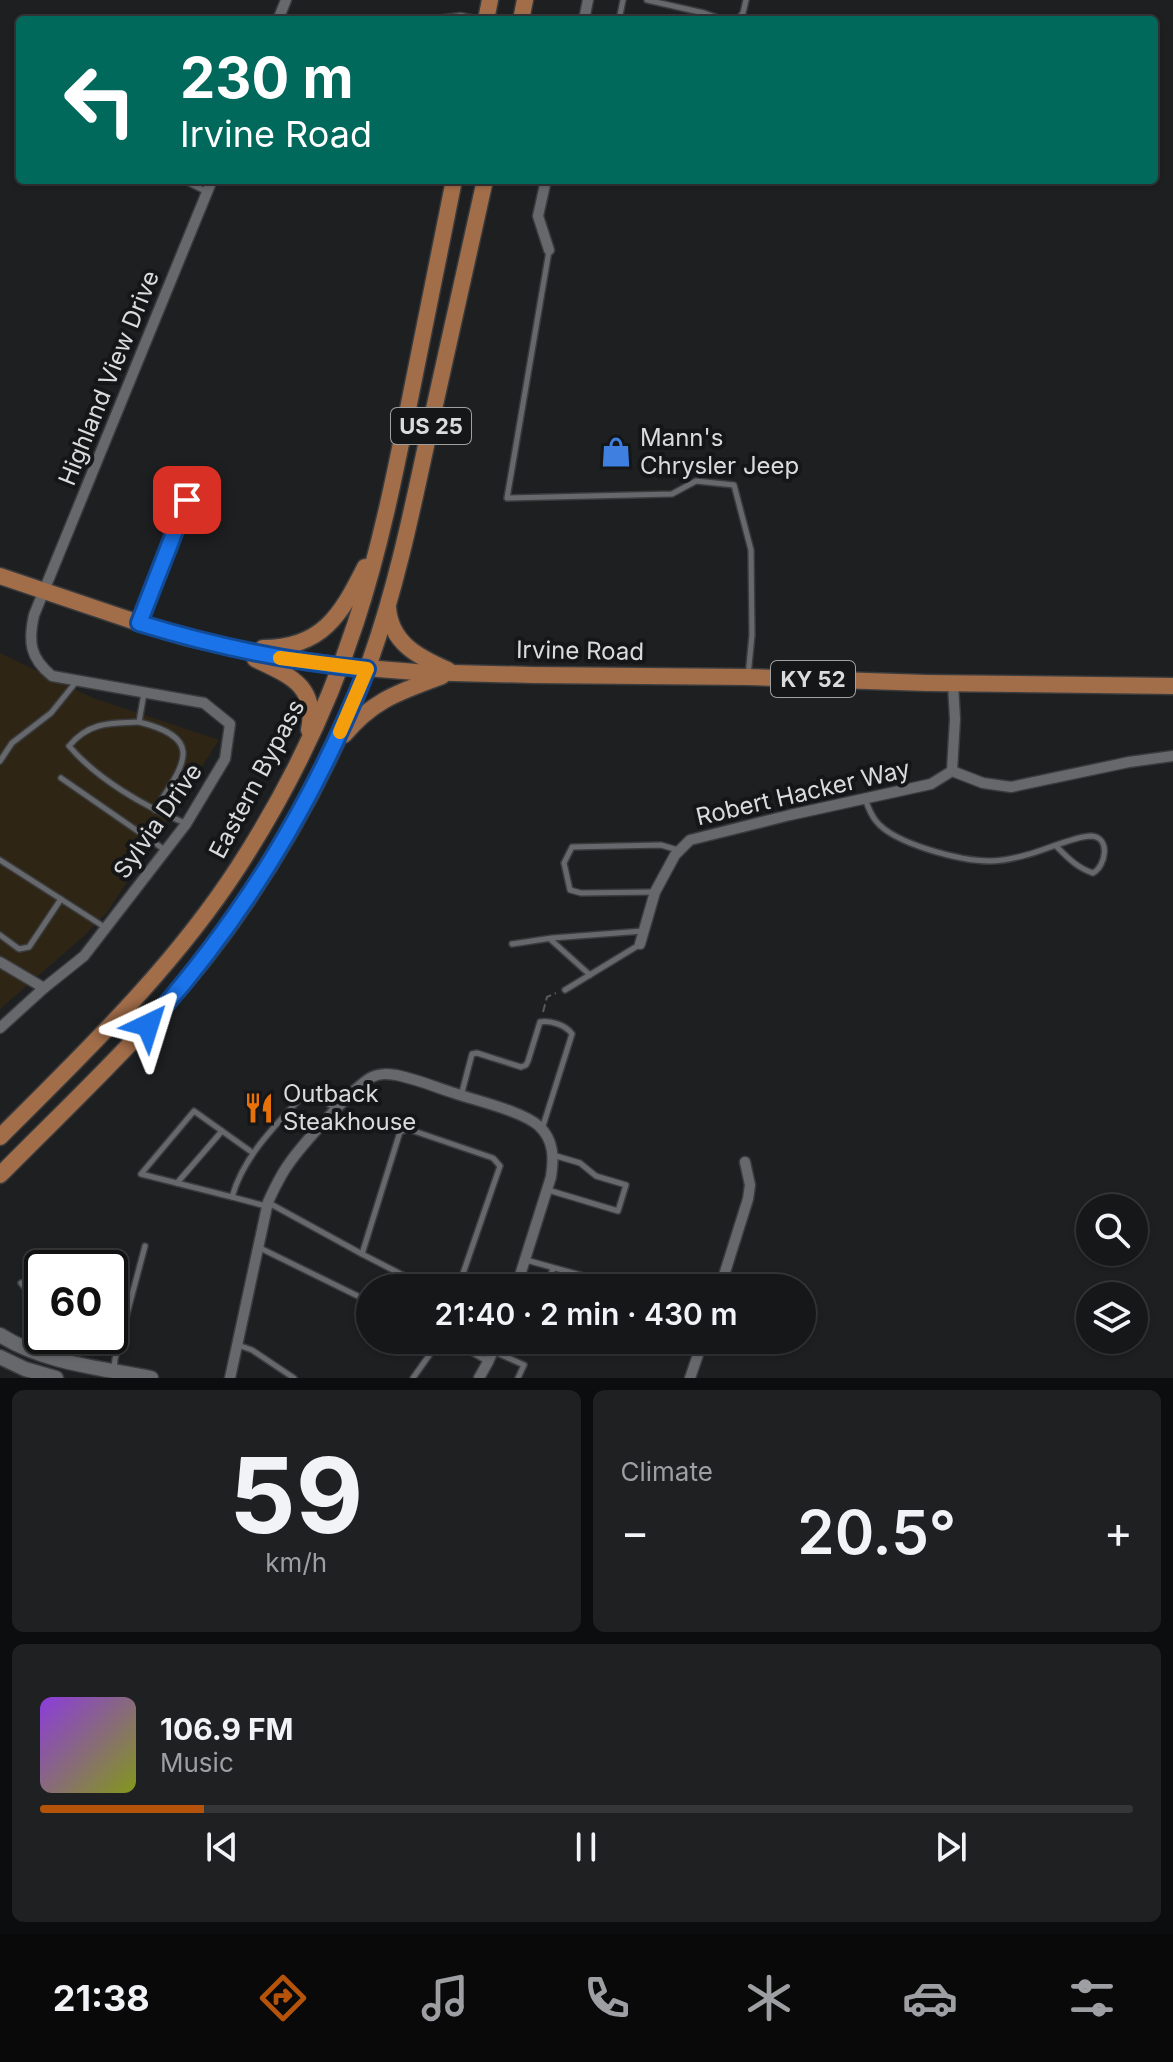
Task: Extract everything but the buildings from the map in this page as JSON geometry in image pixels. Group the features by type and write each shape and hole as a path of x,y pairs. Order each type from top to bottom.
{"main road":[{"name":"Eastern Bypass","path":"0,1137 150,984 187,939 245,856 304,750 341,666 382,533 453,184"},
{"name":"Eastern Bypass","path":"0,1175 148,1025 206,957 270,865 331,752 367,669 388,607 484,184"},
{"path":"235,649 287,647 301,643 327,627 347,602 382,533"},
{"name":"Irvine Road","path":"0,576 139,623 235,649 367,669 953,684 1173,686"},
{"path":"388,607 394,633 403,644 453,673"},
{"path":"235,649 292,678 301,686 311,708 304,750"},
{"path":"331,752 361,716 376,704 393,694 453,673"}],"street":[{"name":"Highland View Drive","path":"44,592 210,184"},
{"path":"545,184 538,216 549,250"},
{"path":"139,623 187,500"},
{"name":"Sylvia Drive","path":"0,1028 84,956 186,824 225,759 230,724 204,703 52,676 40,666 31,649 30,633 34,615 44,592"},
{"path":"953,684 955,719 952,771 983,783 1011,787 1173,756"},
{"name":"Robert Hacker Way","path":"640,944 655,892 675,855 690,840 931,784 952,771"},
{"path":"0,962 44,988"},
{"path":"230,1378 268,1204 280,1178 290,1162 336,1110 371,1077 382,1074 407,1078 461,1096 528,1119 547,1136 553,1155 551,1177 520,1274"},
{"path":"724,1274 748,1199 750,1185 745,1162"},
{"path":"0,1335 18,1346 60,1360 113,1374 151,1378"},
{"path":"479,1378 492,1354"},
{"path":"690,1378 698,1354"},
{"path":"0,1357 54,1378"}],"lane":[{"path":"647,0 713,16"},
{"path":"191,184 207,192"},
{"path":"549,250 507,498 672,494 696,481 734,485 751,550 752,635 748,677"},
{"path":"0,761 12,743 51,713 76,681"},
{"path":"139,722 144,693"},
{"path":"155,810 182,765 183,752 178,739 168,731 139,722 110,723 89,728 69,746 86,765 155,810 186,824"},
{"path":"61,778 166,850"},
{"path":"865,798 878,824 896,837 957,858 992,862 1093,836 1103,845 1106,857 1093,873 1073,863 1056,846"},
{"path":"655,892 581,893 570,890 564,863 572,847 661,845 679,851"},
{"path":"0,860 106,928"},
{"path":"0,935 19,949 29,947 61,899"},
{"path":"512,944 644,931"},
{"path":"549,938 590,975"},
{"path":"565,990 640,944"},
{"path":"461,1096 472,1054 521,1067 526,1065 540,1022 568,1028 572,1034 542,1130"},
{"path":"232,1197 237,1180 260,1143 308,1090 336,1110"},
{"path":"253,1153 194,1111 141,1174 268,1204 401,1274"},
{"path":"362,1254 400,1132 408,1129 493,1158 500,1166 463,1274"},
{"path":"177,1183 222,1131"},
{"path":"547,1189 618,1211 626,1185 596,1176 580,1163 553,1155"},
{"path":"128,1312 145,1246"},
{"path":"259,1247 356,1295"},
{"path":"525,1259 576,1274"},
{"path":"551,1274 553,1268"},
{"path":"21,1283 24,1287"},
{"path":"237,1345 252,1350 294,1378"},
{"path":"113,1374 118,1354"},
{"path":"413,1378 430,1354"},
{"path":"484,1354 524,1365 518,1378"},
{"path":"54,1378 60,1360"}],"path":[{"path":"540,1022 547,997 565,990"}],"shaded area":[{"path":"0,653 93,698 219,740 108,911 0,1009"}],"slow traffic":[{"path":"280,658 367,669 340,732"}],"place":[{"name":"Mann's Chrysler Jeep","path":"616,452"},
{"name":"Outback Steakhouse","path":"259,1108"}],"route":[{"path":"148,1025 223,934 270,865 316,783 367,669 274,657 139,623 187,500"}]}
